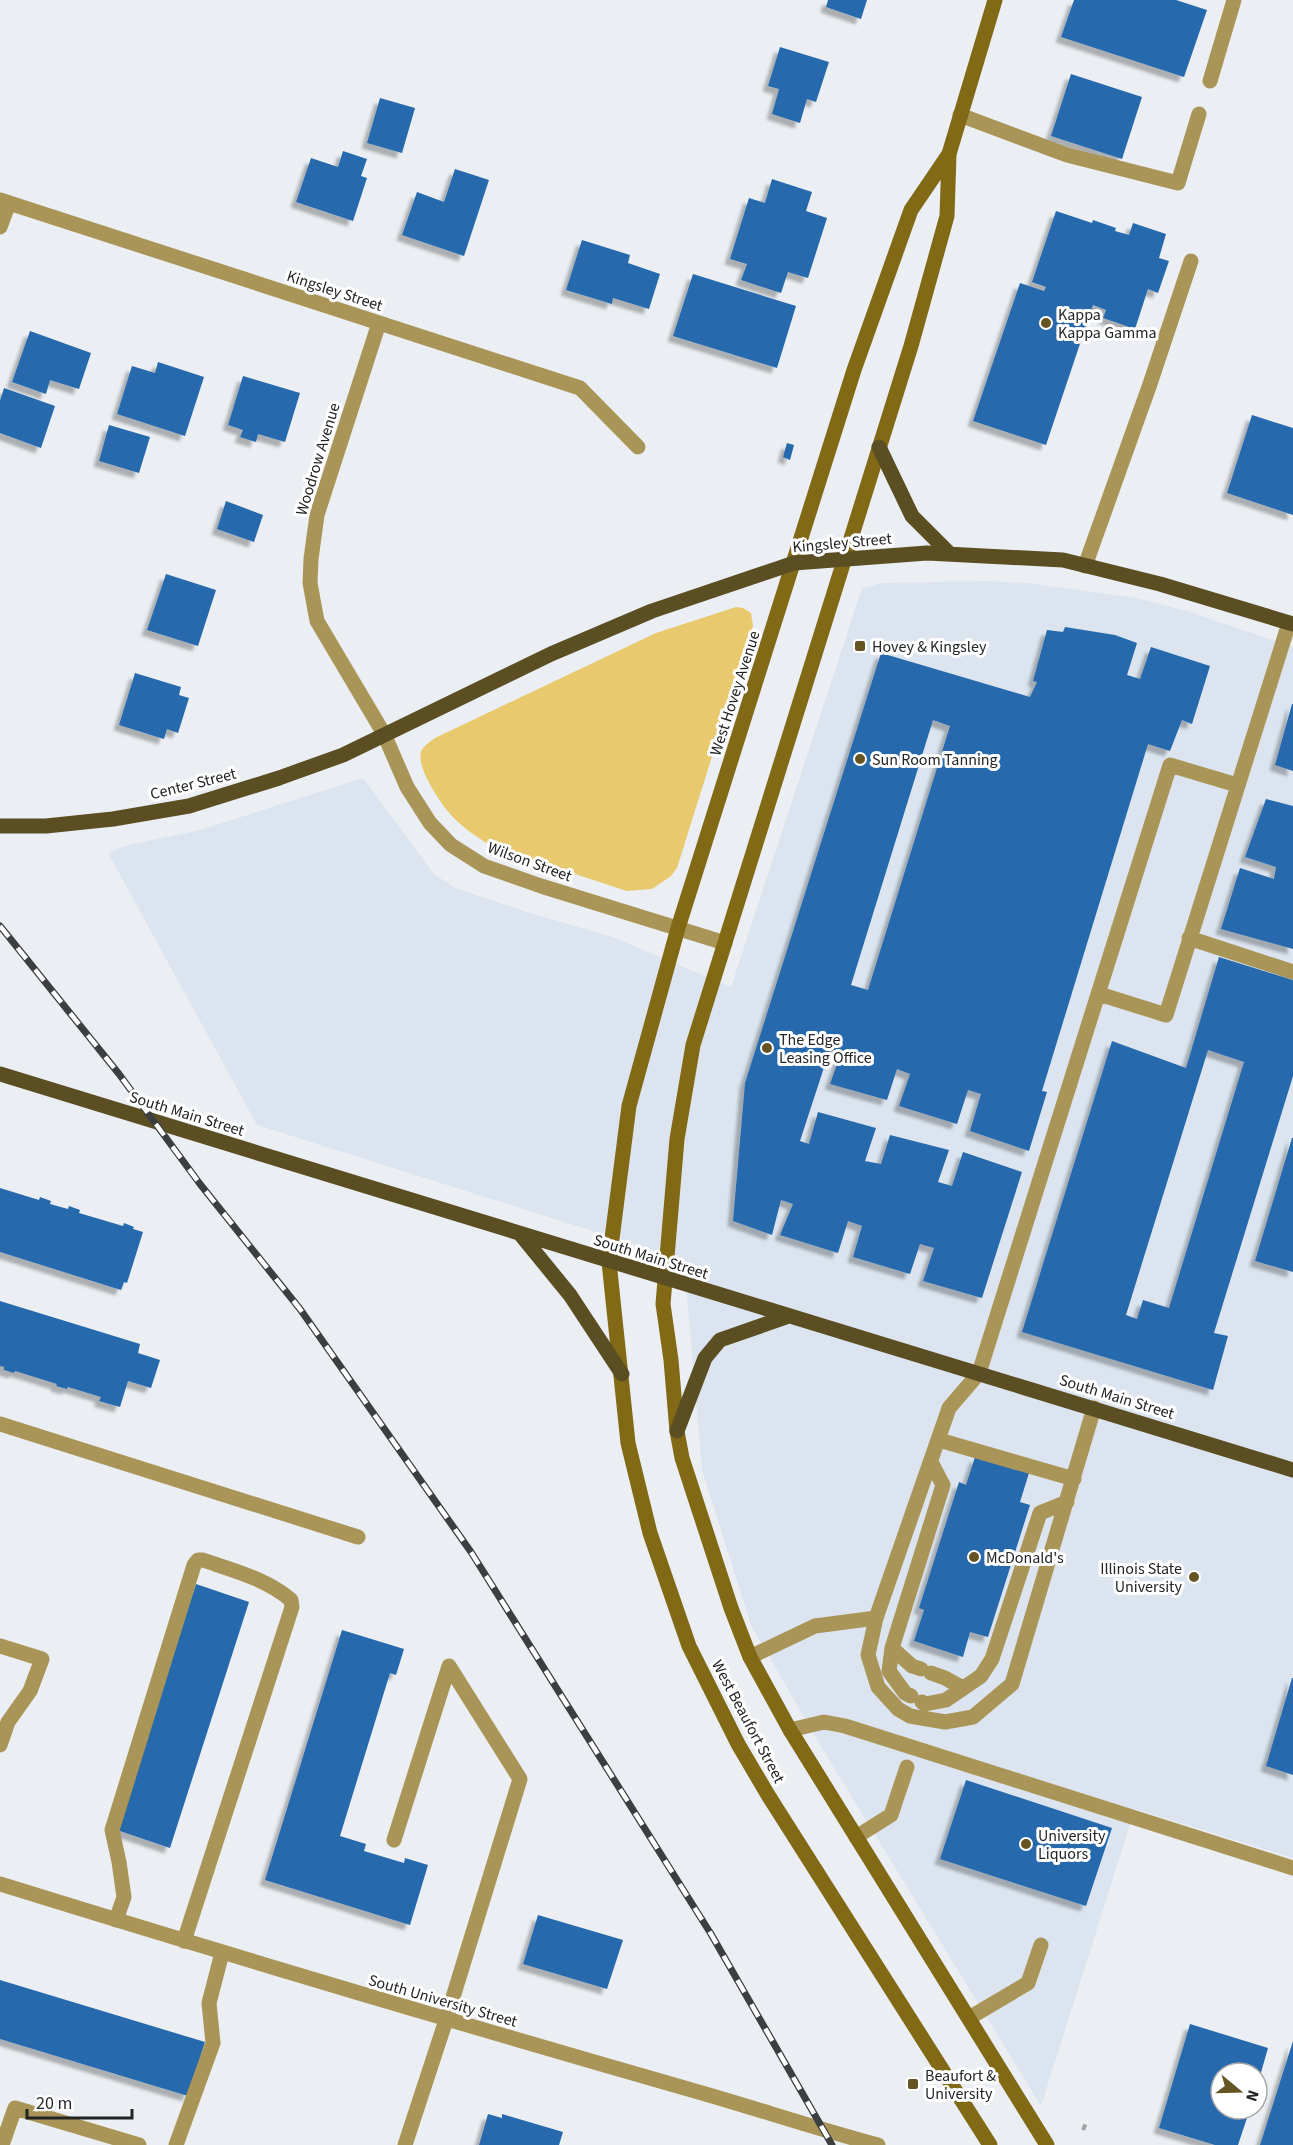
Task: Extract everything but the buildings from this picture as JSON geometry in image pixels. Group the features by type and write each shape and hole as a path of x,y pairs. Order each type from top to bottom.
{"main road":[{"name":"West Hovey Avenue","path":"664,1278 677,1139 693,1045 911,346 947,216 949,154 995,0"},
{"name":"West Hovey Avenue","path":"609,1262 628,1106 678,928 854,370 911,210 949,154"},
{"path":"879,447 912,516 950,554"},
{"name":"Kingsley Street","path":"384,734 551,654 652,611 794,563 927,553 1063,560 1160,584 1291,624"},
{"name":"Center Street","path":"0,826 46,826 113,819 189,806 343,755 384,734"},
{"name":"South Main Street","path":"0,1074 1293,1470"},
{"path":"521,1235 570,1295 622,1374"},
{"name":"West Beaufort Street","path":"609,1262 628,1443 650,1533 689,1646 738,1744 768,1795 990,2145"},
{"name":"West Beaufort Street","path":"664,1278 663,1304 682,1458 731,1608 750,1657 789,1730 1047,2145"},
{"path":"677,1431 705,1358 720,1340 789,1316"}],"street":[{"path":"1210,81 1234,0"},
{"path":"960,115 1067,155 1178,183 1199,114"},
{"path":"0,227 5,201"},
{"name":"Kingsley Street","path":"5,201 580,388 638,447"},
{"path":"1085,566 1191,261"},
{"name":"Woodrow Avenue","path":"379,323 317,515 310,559 310,582 317,621 384,734"},
{"path":"1099,994 1166,1016 1291,624"},
{"name":"Wilson Street","path":"384,734 407,787 430,823 451,845 484,866 725,943"},
{"path":"1094,1408 1011,1684 973,1717 945,1722 919,1719 898,1709 878,1687 868,1655 876,1618 949,1408 979,1373 1170,765 1238,785"},
{"path":"1189,938 1293,972"},
{"path":"0,1424 358,1537"},
{"path":"939,1440 1074,1479"},
{"path":"931,1462 943,1485 892,1648 889,1671 905,1693 925,1704 946,1700 981,1676 992,1659 1040,1513 1067,1502"},
{"path":"116,1920 124,1897 112,1830 194,1565 198,1560 203,1560 253,1578 285,1594 291,1600 292,1607 184,1941"},
{"path":"750,1657 815,1626 876,1618"},
{"path":"0,1646 42,1659 30,1691 8,1722 0,1744"},
{"path":"892,1648 912,1666 945,1678 963,1688"},
{"path":"394,1840 449,1666 520,1779 405,2145"},
{"path":"789,1730 824,1722 845,1726 1293,1868"},
{"path":"856,1838 891,1815 908,1767"},
{"name":"South University Street","path":"0,1884 446,2020 749,2106 825,2132 878,2145"},
{"path":"969,2018 1028,1983 1041,1945"},
{"path":"176,2145 213,2043 209,2003 222,1953"},
{"path":"2,2145 15,2108 139,2145"}],"path":[{"path":"1083,2130 1086,2123"}],"shaded area":[{"path":"984,581 1028,583 1136,598 1187,611 1293,647 1293,1858 1135,1809 1041,2106 820,1745 751,1625 702,1470 684,1260 257,1125 108,853 124,846 200,830 363,778 434,874 455,888 615,938 731,987 862,588 882,583"},
{"path":"736,607 751,613 753,626 677,868 671,876 652,889 627,891 493,847 456,820 436,794 420,759 423,748 435,738 656,633"}],"railway":[{"path":"0,926 119,1074 200,1184 300,1309 471,1552 711,1934 832,2145"}],"place":[{"name":"Kappa Kappa Gamma","path":"1046,323"},
{"name":"Hovey & Kingsley","path":"860,646"},
{"name":"Sun Room Tanning","path":"860,759"},
{"name":"The Edge Leasing Office","path":"767,1048"},
{"name":"McDonald's","path":"974,1557"},
{"name":"Illinois State University","path":"1194,1577"},
{"name":"University Liquors","path":"1026,1844"},
{"name":"Beaufort & University","path":"913,2084"}]}
